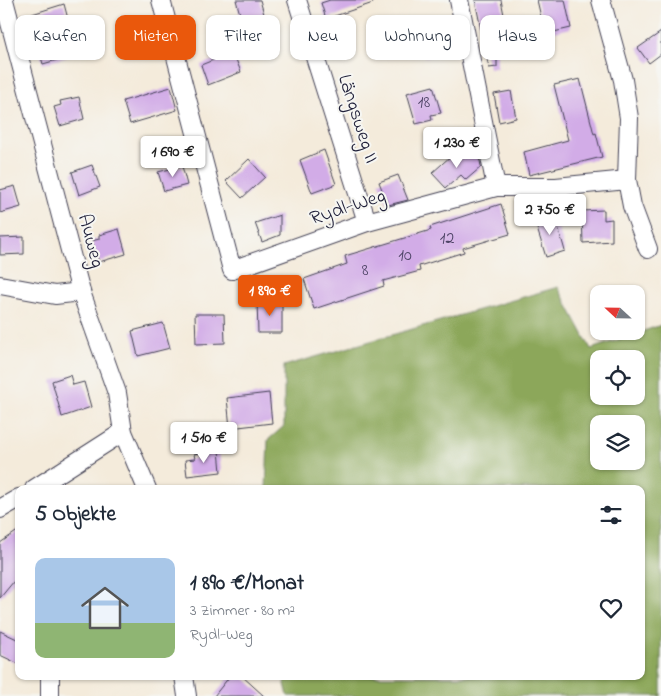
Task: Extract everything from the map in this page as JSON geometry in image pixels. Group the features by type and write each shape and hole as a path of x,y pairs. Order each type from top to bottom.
{"street":[{"name":"Auweg","path":"4,0 81,292 117,394 123,432 145,485"},
{"name":"Rydl-Weg","path":"161,0 232,270 367,222 496,187 556,187 627,180"},
{"name":"Längsweg II","path":"297,0 367,222"},
{"path":"459,0 496,187"},
{"path":"601,0 624,80 629,118 627,180 632,206 648,249"},
{"path":"0,284 55,295 81,292"},
{"path":"40,485 123,432"},
{"path":"0,509 15,500"},
{"path":"50,680 50,696"},
{"path":"185,680 187,696"}],"green space":[{"path":"558,287 591,349 617,340 645,340 645,330 661,325 661,696 288,696 284,680 645,680 645,485 266,485 268,440 284,426 284,366"}],"building":[{"path":"236,0 260,0 264,15 240,15"},
{"path":"330,0 373,0 373,3 338,15 325,15 321,3"},
{"path":"475,0 501,0 504,15 480,15 480,24"},
{"path":"537,0 565,0 571,28 555,32 555,15 541,15"},
{"path":"64,4 67,15 29,15"},
{"path":"661,32 661,54 649,63 638,48"},
{"path":"42,60 57,60 43,64"},
{"path":"213,60 236,60 241,72 208,85 201,65"},
{"path":"487,60 497,60 497,67 489,68"},
{"path":"580,79 602,157 529,175 524,152 568,140 554,85"},
{"path":"433,86 441,113 431,115 432,120 416,124 407,93"},
{"path":"171,87 177,110 130,124 123,101"},
{"path":"511,91 516,118 499,122 494,94"},
{"path":"79,97 84,119 60,126 54,107 61,105 60,101"},
{"path":"324,150 336,184 312,193 300,160"},
{"path":"470,150 480,161 481,167 466,180 461,175 446,188 432,173 452,155 457,161"},
{"path":"249,159 265,177 242,198 226,181"},
{"path":"92,165 100,187 79,195 72,172"},
{"path":"182,166 187,185 164,191 158,172"},
{"path":"398,175 408,200 388,205 379,182"},
{"path":"15,186 21,207 0,213 0,190"},
{"path":"501,204 510,234 463,248 464,252 419,266 420,271 383,281 384,286 314,309 304,279 347,264 345,256 431,230 430,227"},
{"path":"604,210 604,220 612,219 612,241 583,243 582,211"},
{"path":"280,215 280,235 262,242 255,223"},
{"path":"555,216 565,251 546,257 535,222"},
{"path":"119,229 126,254 99,262 92,241 99,239 99,235"},
{"path":"24,237 24,254 0,255 0,238"},
{"path":"282,300 282,333 258,333 257,301"},
{"path":"195,314 224,314 225,343 196,344"},
{"path":"163,323 170,348 138,356 132,331"},
{"path":"70,375 73,385 84,382 91,407 62,417 52,381"},
{"path":"269,393 272,423 230,428 227,398"},
{"path":"219,450 221,472 187,476 185,460 195,459 194,454"},
{"path":"15,533 15,580 0,598 0,543"},
{"path":"0,631 15,638 15,662 0,655"},
{"path":"227,680 246,680 264,696 214,696"}]}
